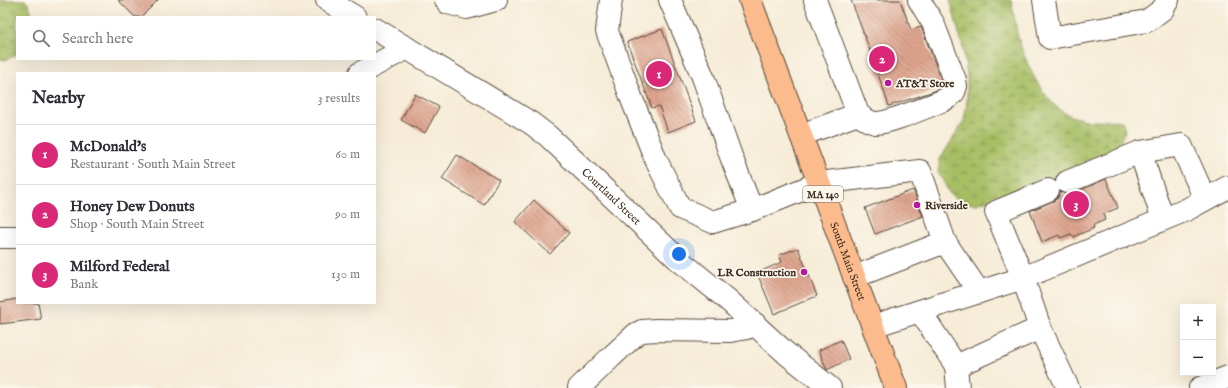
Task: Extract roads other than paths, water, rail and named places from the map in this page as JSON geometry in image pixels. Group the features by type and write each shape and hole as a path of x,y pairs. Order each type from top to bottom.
{"main road":[{"name":"South Main Street","path":"750,0 896,388"}],"street":[{"path":"327,0 353,16"},
{"path":"446,0 448,3 467,8 496,0"},
{"path":"611,0 607,31 631,98 656,160 680,208 713,222 752,210 819,184 920,171 945,242 979,292"},
{"path":"670,0 703,77 752,210"},
{"path":"815,0 858,114 875,123 887,122 942,101 954,92 956,86 953,74 933,23 919,0"},
{"path":"1044,0 1050,38 1147,21 1163,9 1168,0"},
{"name":"Courtland Street","path":"376,30 531,123 548,136 679,260 728,300 787,354 830,388"},
{"path":"362,72 407,48"},
{"path":"801,135 858,114"},
{"path":"1068,388 1040,328 1023,278 996,212 1140,152 1181,145 1205,199"},
{"path":"1140,152 1163,219"},
{"path":"873,326 1023,278 1186,210 1228,187"},
{"path":"0,237 16,238"},
{"path":"854,277 945,242"},
{"path":"920,311 956,366 958,388"},
{"path":"579,388 636,334 642,331 730,331 746,328 755,324"},
{"path":"956,366 1040,328"},
{"path":"1200,388 1228,376"}],"place":[{"name":"Honey Dew Donuts","path":"882,59"},
{"name":"McDonald's","path":"659,74"},
{"name":"AT&T Store","path":"888,83"},
{"name":"Milford Federal","path":"1076,204"},
{"name":"Riverside","path":"917,205"},
{"name":"LR Construction","path":"804,272"}]}
